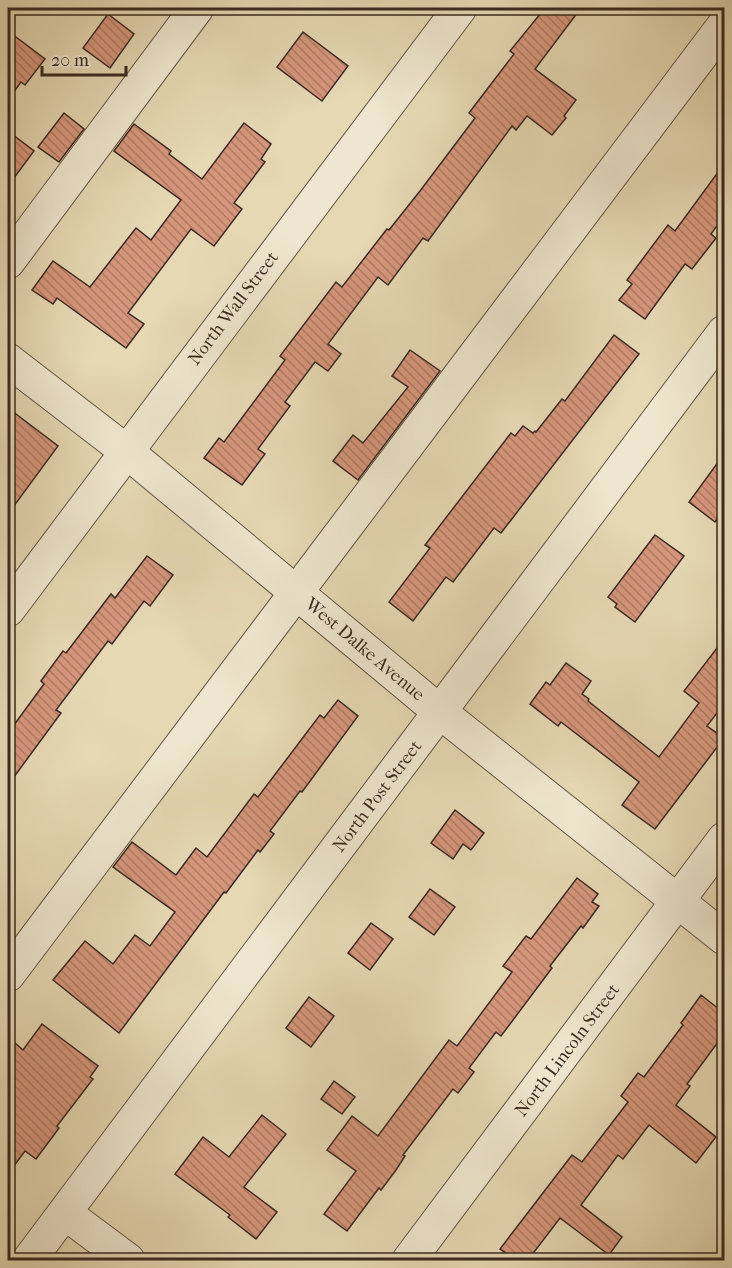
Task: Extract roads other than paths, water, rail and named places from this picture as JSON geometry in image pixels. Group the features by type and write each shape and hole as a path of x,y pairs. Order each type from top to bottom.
{"street":[{"path":"8,262 197,8"},
{"name":"North Wall Street","path":"8,610 460,8"},
{"path":"8,975 724,25"},
{"name":"North Post Street","path":"29,1260 724,332"},
{"name":"West Dalke Avenue","path":"8,360 126,451 440,712 724,938"},
{"name":"North Lincoln Street","path":"409,1260 724,839"},
{"path":"65,1213 128,1260"}]}
